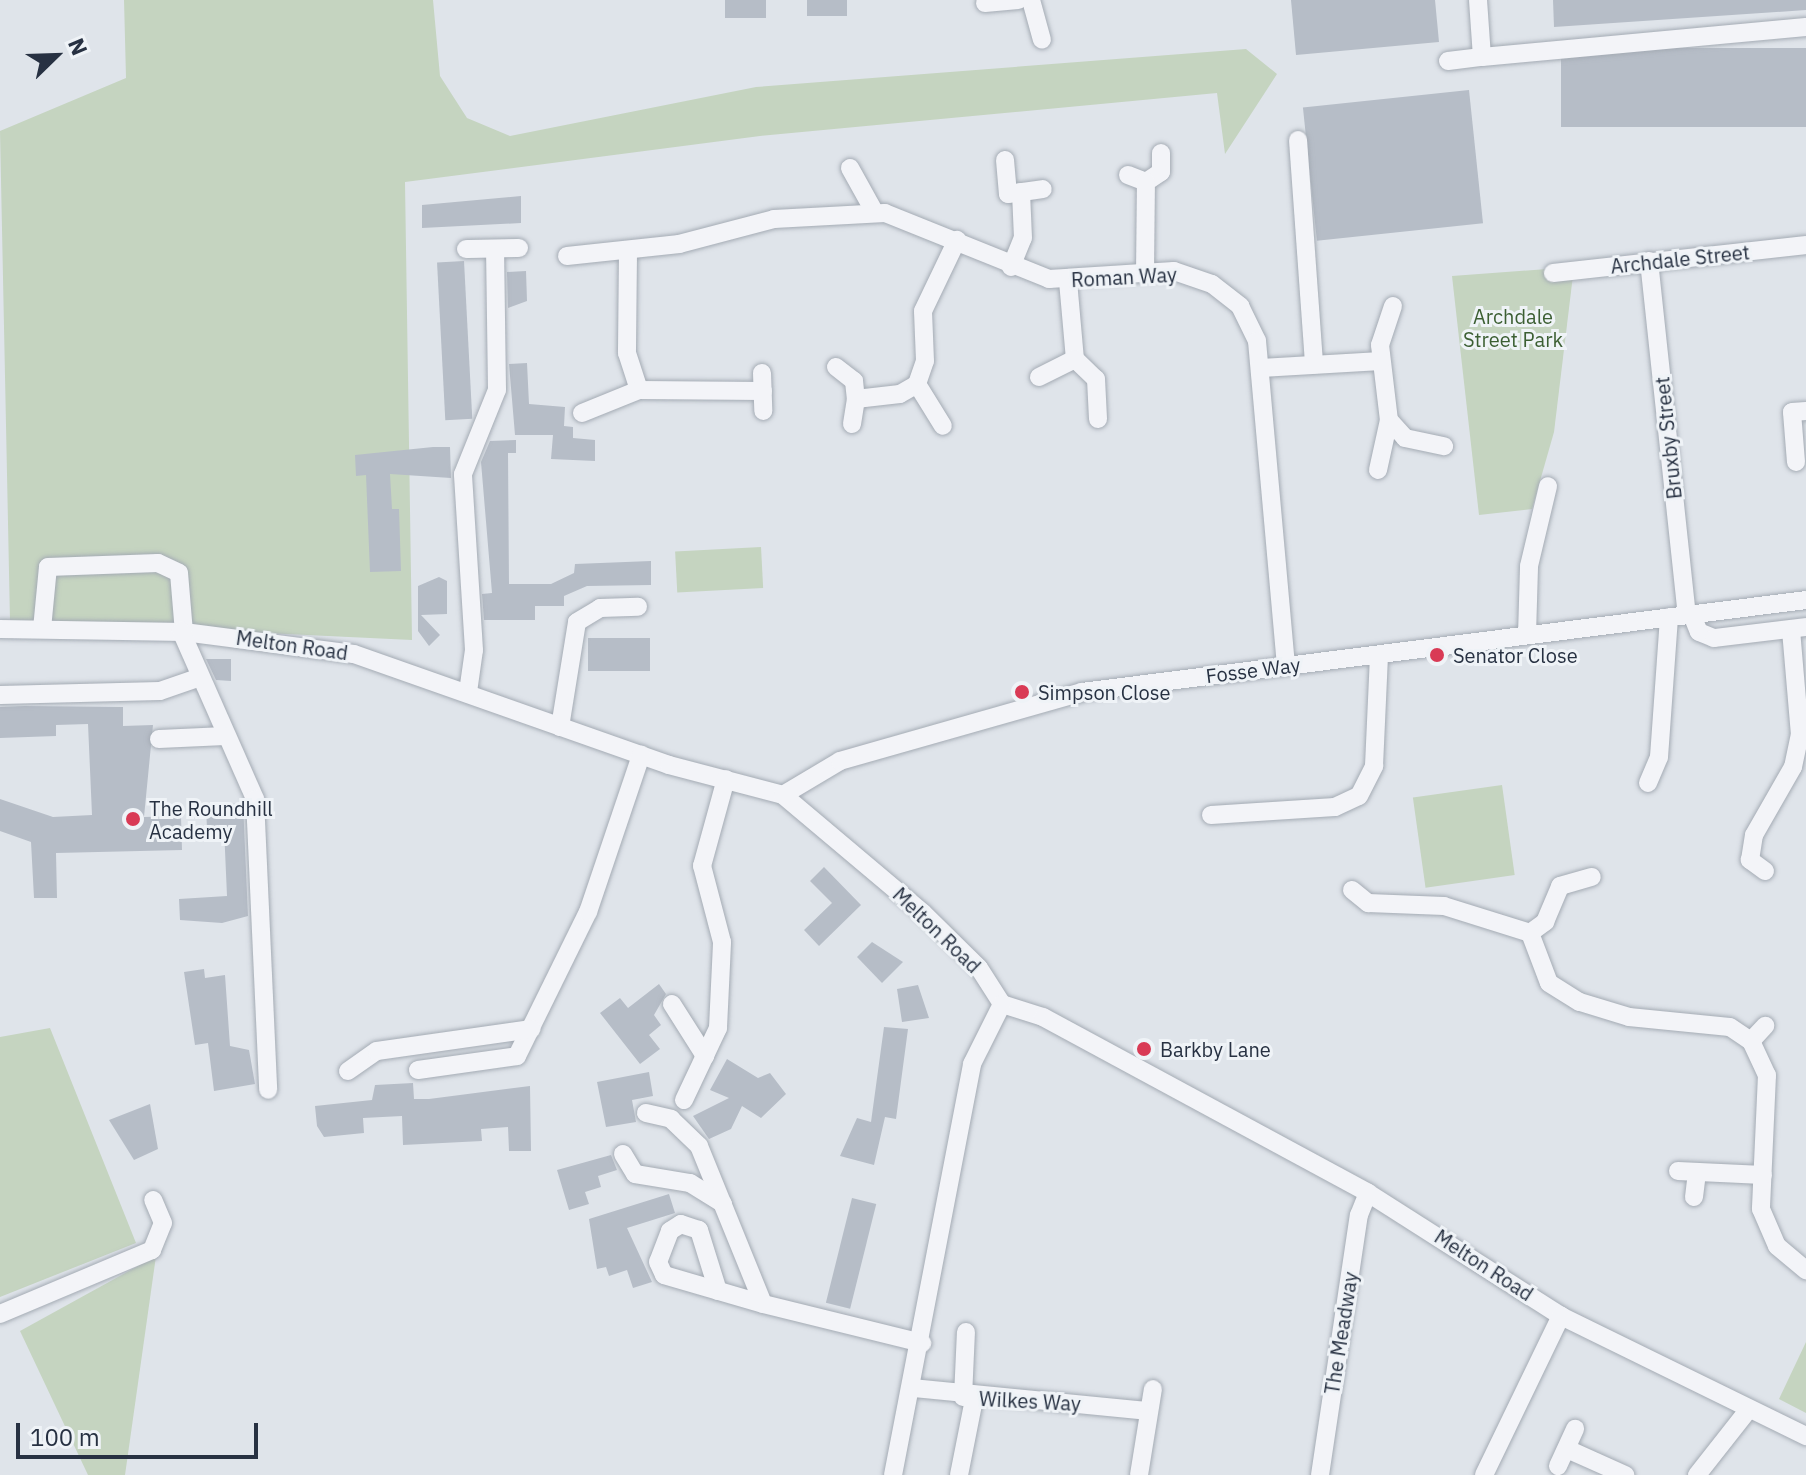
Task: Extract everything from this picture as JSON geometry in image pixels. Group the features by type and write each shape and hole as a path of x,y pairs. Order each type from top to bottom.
{"street":[{"path":"985,3 1018,0"},
{"path":"1031,0 1042,40"},
{"path":"1478,0 1482,57"},
{"path":"1448,61 1806,27"},
{"path":"1298,140 1314,364"},
{"path":"1005,160 1023,238 1011,267"},
{"path":"850,168 875,213"},
{"path":"1145,273 1149,171"},
{"path":"1015,193 1043,189"},
{"name":"Roman Way","path":"567,256 628,253 774,219 875,213 903,215 1011,267 1068,281 1145,273 1196,276 1234,300 1257,341 1286,666"},
{"path":"855,390 900,394 917,384 925,361 923,311 957,240"},
{"name":"Archdale Street","path":"1553,273 1806,245"},
{"path":"466,249 519,248"},
{"path":"468,692 474,634 463,474 495,405 495,249"},
{"path":"628,253 627,353 639,390"},
{"name":"Bruxby Street","path":"1648,783 1659,757 1683,615 1649,261"},
{"path":"1068,281 1075,359 1091,371 1098,419"},
{"path":"1378,470 1388,416 1380,353 1393,306"},
{"path":"1261,368 1314,364 1380,353"},
{"path":"1039,377 1059,373 1075,359"},
{"path":"836,367 855,390 852,424"},
{"path":"582,413 619,404 639,390 763,382 763,411"},
{"path":"917,384 943,426"},
{"path":"1796,462 1792,412 1806,411"},
{"path":"1388,416 1405,438 1444,446"},
{"path":"1527,635 1529,566 1548,486"},
{"path":"42,629 48,567 158,563 179,573 183,632 197,678 255,799 268,1090"},
{"name":"Fosse Way","path":"783,795 840,761 1082,692 1806,600"},
{"path":"560,727 577,622 600,608 638,607"},
{"path":"1683,615 1699,632 1714,638 1799,628 1800,735 1793,767 1765,807 1750,866"},
{"name":"Melton Road","path":"0,629 183,632 354,654 641,755 783,795 923,913 979,968 1002,1004 1043,1017 1368,1193 1561,1316 1806,1436"},
{"path":"1211,815 1335,807 1359,796 1374,766 1379,655"},
{"path":"0,695 160,691 197,678"},
{"path":"159,739 225,736"},
{"path":"418,1070 510,1061 531,1029 588,912 641,755"},
{"path":"684,1100 718,1028 724,968 702,866 726,779"},
{"path":"1592,877 1560,886 1537,927 1549,983 1580,1002 1629,1017 1730,1027 1751,1041 1767,1075 1763,1175 1768,1232 1806,1270"},
{"path":"1352,890 1368,903 1444,906 1509,928 1537,927"},
{"path":"672,1004 705,1056"},
{"path":"893,1475 922,1343 972,1064 1002,1004"},
{"path":"1751,1041 1765,1026"},
{"path":"348,1071 377,1051 531,1029"},
{"path":"646,1113 671,1119 699,1146 763,1304"},
{"path":"623,1154 635,1174 690,1183 723,1204"},
{"path":"1678,1171 1763,1175"},
{"path":"1694,1197 1697,1172"},
{"name":"The Meadway","path":"1320,1475 1359,1215 1368,1193"},
{"path":"0,1314 152,1250 163,1223 153,1200"},
{"path":"718,1291 922,1343"},
{"path":"1484,1475 1561,1316"},
{"path":"959,1475 969,1398 966,1332"},
{"name":"Wilkes Way","path":"913,1388 969,1398 1148,1411"},
{"path":"1139,1475 1153,1389"},
{"path":"1697,1475 1749,1409"},
{"path":"1558,1466 1575,1429"},
{"path":"1567,1449 1625,1475"}],"green space":[{"path":"124,0 433,0 440,76 467,118 510,136 756,87 1246,49 1277,74 1225,154 1217,93 760,136 405,182 412,640 10,621 0,131 126,78"},
{"name":"Archdale Street Park","path":"1574,267 1554,432 1532,509 1479,515 1452,276"},
{"path":"761,547 763,588 677,592 675,552"},
{"path":"1502,785 1515,875 1426,888 1413,798"},
{"path":"50,1028 136,1243 0,1297 0,1037"},
{"path":"156,1256 125,1475 88,1475 20,1331"},
{"path":"1806,1342 1806,1413 1779,1399"}],"building":[{"path":"725,0 766,0 766,18 725,18"},
{"path":"807,0 847,0 847,16 807,16"},
{"path":"1291,0 1435,0 1439,42 1296,55"},
{"path":"1553,0 1806,0 1806,10 1554,27"},
{"path":"1561,48 1806,48 1806,127 1561,127"},
{"path":"1469,90 1483,223 1317,241 1303,107"},
{"path":"521,196 521,223 422,228 422,205"},
{"path":"464,261 472,419 445,420 437,262"},
{"path":"526,271 527,301 508,308 507,272"},
{"path":"527,363 529,404 565,407 564,426 573,427 573,438 595,440 595,461 551,459 553,435 515,435 509,364"},
{"path":"516,440 516,453 508,453 509,584 551,584 574,573 575,564 651,561 651,585 587,586 564,596 564,606 535,606 535,620 484,620 482,594 492,593 481,462 490,441"},
{"path":"450,447 451,478 390,474 392,509 399,509 401,571 370,572 366,475 356,476 355,455"},
{"path":"439,577 447,581 447,614 421,615 440,635 429,646 418,631 418,586"},
{"path":"588,638 650,638 650,671 588,671"},
{"path":"206,659 231,659 231,681 216,680"},
{"path":"0,707 123,707 123,726 153,725 144,817 181,816 182,850 56,853 57,898 34,898 31,842 0,831 0,799 53,817 92,815 88,724 56,725 56,736 0,738"},
{"path":"243,803 248,916 222,923 180,920 179,899 227,896 224,828 207,829 206,806"},
{"path":"824,867 861,905 819,946 804,930 832,903 810,881"},
{"path":"872,942 903,962 882,983 857,957"},
{"path":"204,969 205,978 225,975 230,1046 249,1050 255,1084 214,1091 208,1043 195,1045 184,972"},
{"path":"659,984 666,994 654,1015 661,1025 649,1035 660,1049 640,1064 600,1013 620,998 628,1008"},
{"path":"918,985 929,1018 902,1022 897,989"},
{"path":"884,1027 908,1029 896,1119 885,1117 874,1165 840,1156 857,1118 871,1122"},
{"path":"727,1059 758,1078 770,1073 786,1094 761,1118 742,1106 731,1129 709,1139 693,1116 729,1098 710,1090"},
{"path":"649,1072 653,1096 632,1100 636,1122 606,1127 597,1082"},
{"path":"413,1083 414,1099 530,1086 531,1151 509,1151 508,1127 481,1129 482,1141 403,1145 402,1116 363,1118 364,1133 324,1137 317,1126 315,1106 372,1100 375,1085"},
{"path":"150,1104 158,1149 134,1160 109,1120"},
{"path":"611,1155 617,1170 598,1176 601,1187 585,1192 589,1204 569,1210 557,1170"},
{"path":"669,1194 675,1213 627,1228 652,1282 633,1288 627,1270 609,1276 606,1267 597,1269 589,1219"},
{"path":"852,1198 876,1204 850,1309 826,1303"}],"place":[{"name":"Senator Close","path":"1437,655"},
{"name":"Simpson Close","path":"1022,692"},
{"name":"The Roundhill Academy","path":"133,819"},
{"name":"Barkby Lane","path":"1144,1049"}]}
